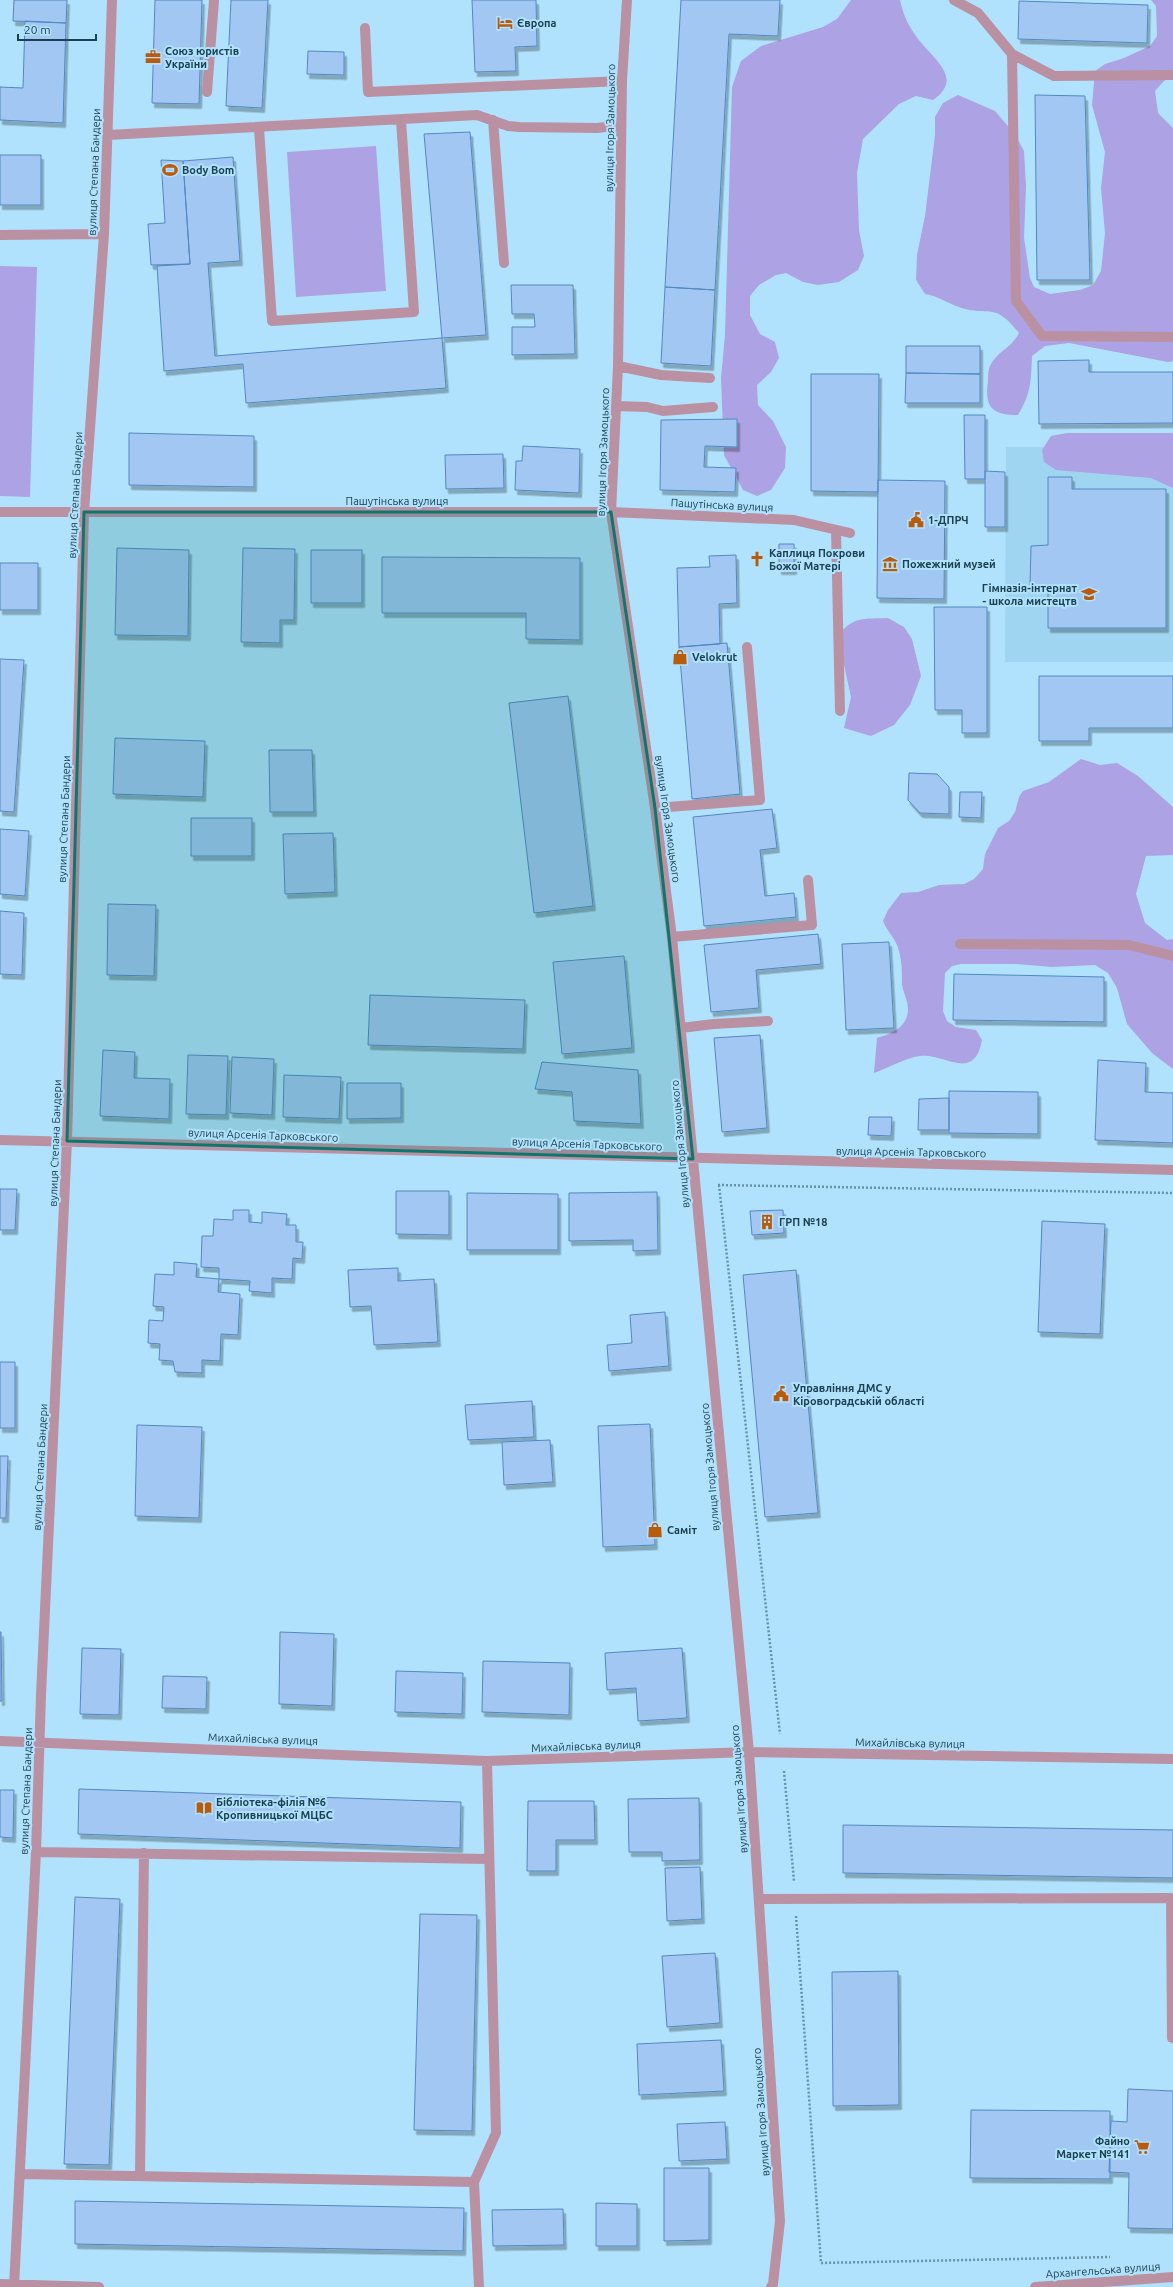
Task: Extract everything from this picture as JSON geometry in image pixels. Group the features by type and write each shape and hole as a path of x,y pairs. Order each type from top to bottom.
{"street":[{"name":"вулиця Степана Бандери","path":"14,2286 36,1852 39,1742 67,1141 84,512 104,234 112,0"},
{"path":"207,92 214,0"},
{"name":"вулиця Ігоря Замоцького","path":"627,0 622,81 618,366 611,512 655,808 672,937 749,1752 780,2221 773,2284 771,2287"},
{"path":"954,0 978,13 1012,54 1054,76 1173,75"},
{"path":"365,28 368,92 622,81"},
{"path":"1012,54 1016,301 1042,336 1173,337"},
{"path":"108,135 477,116 508,126 519,127 597,128 621,125"},
{"path":"260,128 272,321 414,312 401,120"},
{"path":"493,120 504,263"},
{"path":"0,235 104,234"},
{"path":"618,366 661,375 710,378"},
{"path":"616,406 647,407 663,411 713,407"},
{"name":"Пашутінська вулиця","path":"0,512 611,512 794,520 836,531 850,533"},
{"path":"836,531 840,711"},
{"path":"655,808 760,800 747,647"},
{"path":"672,937 812,925 808,880"},
{"path":"960,944 1129,945 1173,956"},
{"path":"681,1028 714,1024 768,1021"},
{"name":"вулиця Арсенія Тарковського","path":"0,1140 693,1159 1173,1170"},
{"name":"Михайлівська вулиця","path":"0,1740 487,1761 749,1752 782,1754 1173,1759"},
{"path":"479,2287 474,2182 496,2133 487,1761"},
{"path":"36,1852 489,1859"},
{"path":"140,2175 144,1853"},
{"path":"759,1899 1172,1898 1172,2038"},
{"path":"20,2174 474,2182"},
{"name":"Архангельська вулиця","path":"1035,2287 1173,2277"},
{"path":"0,2284 14,2286 99,2287"}],"path":[{"path":"695,1185 1173,1193"},
{"path":"719,1185 782,1754 794,1886"},
{"path":"796,1910 821,2264 1110,2257"}],"highlighted area":[{"path":"84,512 611,512 655,808 693,1159 67,1141"}],"shaded area":[{"path":"851,0 900,0 904,15 916,36 942,67 946,75 946,83 942,92 933,100 916,96 899,104 863,139 857,173 859,230 864,256 858,270 839,282 818,285 803,282 786,273 776,275 759,285 750,296 750,315 760,334 775,342 779,358 771,372 757,385 758,405 773,421 786,447 785,468 771,490 757,496 743,490 724,455 721,378 725,335 732,87 741,61 761,46 823,27 837,19"},
{"path":"1151,0 1173,0 1173,71 1155,91 1158,113 1173,128 1173,361 1168,362 1069,343 1045,346 1032,356 1030,387 1026,400 1018,415 1002,414 992,408 987,398 989,368 994,359 1016,339 1019,333 1010,323 997,313 969,310 925,294 916,280 917,255 925,216 935,135 935,117 943,103 958,95 995,111 1014,133 1024,151 1026,186 1024,238 1030,278 1034,287 1050,294 1080,290 1093,285 1101,271 1105,233 1101,188 1105,152 1092,105 1095,71 1105,64 1124,58 1150,46 1157,36 1156,6"},
{"path":"376,146 386,291 296,297 287,152"},
{"path":"0,266 37,267 30,497 0,496"},
{"path":"1067,433 1173,433 1173,488 1151,478 1056,470 1044,462 1042,450 1051,436"},
{"name":"Гімназія-інтернат - школа мистецтв","path":"1006,447 1173,447 1173,662 1005,662"},
{"path":"888,618 904,627 912,639 921,676 910,705 894,725 871,736 844,728 851,697 838,637 848,625 853,622 866,619"},
{"path":"1081,759 1100,765 1117,763 1138,776 1173,807 1173,855 1146,856 1136,894 1145,923 1167,940 1173,939 1173,1069 1152,1053 1127,1024 1117,988 1108,973 1095,965 1052,967 1017,964 961,964 952,966 945,973 943,1011 947,1021 956,1027 976,1030 982,1040 978,1053 972,1060 965,1063 957,1063 930,1056 914,1057 874,1073 877,1038 898,1029 905,1021 908,1009 902,984 899,950 883,921 888,910 901,893 918,892 939,885 964,884 974,879 983,869 985,854 998,828 1009,821 1015,812 1019,797 1023,791 1049,782"}],"building":[{"path":"14,0 67,0 66,23 13,21"},
{"path":"155,0 202,0 199,104 152,103"},
{"path":"231,0 268,0 262,108 226,106"},
{"name":"Європа","path":"472,0 536,0 537,46 515,47 516,71 475,72"},
{"path":"681,0 780,0 778,36 729,34 715,290 665,287"},
{"path":"1019,1 1148,5 1147,43 1018,39"},
{"path":"25,21 66,23 63,123 0,120 0,87 23,88"},
{"path":"308,51 344,52 344,75 307,74"},
{"path":"1035,95 1085,96 1090,280 1037,280"},
{"path":"470,132 486,335 442,338 424,134"},
{"path":"0,155 41,155 41,205 0,205"},
{"path":"233,157 240,261 208,263 215,356 442,338 446,388 246,403 243,364 164,371 157,266 190,264 183,161"},
{"path":"161,160 183,161 190,264 151,265 148,224 165,223"},
{"path":"511,285 573,285 575,354 512,355 512,327 535,327 534,314 512,314"},
{"path":"665,287 715,290 711,366 661,363"},
{"path":"906,346 980,346 980,374 906,373"},
{"path":"1089,360 1089,372 1173,372 1173,423 1039,424 1038,361"},
{"path":"906,373 980,374 980,403 905,403"},
{"path":"811,374 879,374 878,492 811,491"},
{"path":"964,415 985,415 985,479 965,479"},
{"path":"737,419 737,447 705,446 704,467 736,468 735,492 660,490 661,420"},
{"path":"129,433 254,436 254,487 129,485"},
{"path":"523,446 580,449 579,493 515,490 516,461 522,461"},
{"path":"503,454 504,488 446,489 445,455"},
{"path":"985,471 1005,472 1005,527 985,527"},
{"path":"1048,477 1072,477 1072,489 1166,489 1166,628 1048,628 1048,585 1030,585 1031,546 1048,545"},
{"path":"878,480 945,481 944,599 877,598"},
{"path":"779,544 794,544 794,570 779,570"},
{"path":"117,548 189,550 188,636 115,635"},
{"path":"243,548 295,549 294,620 280,620 280,643 241,642"},
{"path":"311,550 362,550 362,603 311,603"},
{"path":"736,555 737,603 719,604 720,644 679,647 677,568 710,567 709,556"},
{"path":"382,557 580,558 580,640 526,639 526,613 382,613"},
{"path":"0,563 38,563 38,610 0,610"},
{"path":"934,607 987,607 987,733 962,733 962,710 935,710"},
{"path":"727,643 740,794 692,799 679,647"},
{"path":"0,659 24,660 14,812 0,811"},
{"path":"1039,676 1173,676 1173,728 1089,728 1089,741 1039,741"},
{"path":"568,696 593,906 534,913 509,703"},
{"path":"115,738 205,741 203,797 113,794"},
{"path":"269,750 312,750 314,812 270,812"},
{"path":"909,773 937,774 949,787 949,814 920,813 908,800"},
{"path":"960,792 982,792 981,818 959,817"},
{"path":"772,809 777,848 760,850 765,896 794,893 796,917 704,926 693,817"},
{"path":"191,818 252,818 252,856 191,856"},
{"path":"0,829 29,831 25,896 0,894"},
{"path":"333,833 335,892 285,894 283,834"},
{"path":"108,904 156,905 154,976 107,975"},
{"path":"0,911 24,913 22,975 0,974"},
{"path":"818,934 821,964 756,970 759,1008 711,1012 704,945"},
{"path":"889,942 894,1028 846,1030 842,944"},
{"path":"624,956 632,1048 562,1054 553,962"},
{"path":"954,974 1104,977 1104,1022 953,1020"},
{"path":"370,995 525,1000 523,1049 368,1045"},
{"path":"760,1035 767,1128 722,1132 714,1038"},
{"path":"103,1050 135,1052 134,1078 170,1079 169,1119 100,1116"},
{"path":"188,1055 228,1056 226,1115 186,1114"},
{"path":"232,1057 274,1059 272,1115 230,1113"},
{"path":"1098,1060 1146,1063 1145,1092 1173,1093 1173,1143 1095,1140"},
{"path":"542,1062 638,1070 641,1124 574,1121 572,1092 535,1089"},
{"path":"284,1075 341,1077 339,1119 283,1117"},
{"path":"347,1083 401,1083 401,1118 347,1119"},
{"path":"949,1091 1038,1092 1038,1134 949,1133"},
{"path":"949,1098 949,1130 918,1130 919,1099"},
{"path":"869,1117 892,1117 891,1136 868,1135"},
{"path":"0,1189 17,1189 15,1230 0,1230"},
{"path":"396,1191 449,1191 449,1235 396,1234"},
{"path":"657,1192 658,1250 633,1251 633,1240 569,1241 569,1193"},
{"path":"467,1193 558,1194 558,1250 467,1250"},
{"path":"233,1210 249,1210 249,1222 262,1223 262,1212 287,1214 286,1225 296,1225 296,1242 303,1242 302,1259 293,1258 292,1279 272,1278 272,1293 249,1291 250,1281 219,1279 219,1268 201,1267 202,1236 213,1236 214,1219 233,1220"},
{"name":"ГРП №18","path":"783,1210 784,1233 752,1235 750,1211"},
{"path":"1042,1221 1105,1224 1100,1334 1038,1332"},
{"path":"174,1262 197,1264 196,1277 219,1279 218,1292 240,1294 238,1335 221,1334 220,1361 202,1360 202,1373 175,1372 173,1361 159,1360 160,1344 148,1343 149,1320 163,1321 164,1307 153,1306 155,1274 174,1275"},
{"path":"398,1268 398,1281 434,1279 438,1342 374,1345 371,1306 350,1307 348,1270"},
{"name":"Управління ДМС у Кіровоградській області","path":"796,1270 818,1513 765,1517 743,1275"},
{"path":"665,1312 669,1366 609,1371 607,1345 632,1343 630,1315"},
{"path":"0,1362 15,1362 15,1428 0,1428"},
{"path":"532,1401 534,1437 468,1440 465,1405"},
{"path":"650,1424 655,1545 603,1547 598,1426"},
{"path":"137,1425 202,1427 199,1518 135,1516"},
{"path":"550,1440 553,1482 504,1485 502,1442"},
{"path":"0,1456 8,1456 6,1518 0,1518"},
{"path":"1,1632 2,1701 0,1701"},
{"path":"280,1632 334,1634 332,1706 279,1704"},
{"path":"82,1648 121,1649 119,1715 80,1714"},
{"path":"682,1648 687,1718 638,1721 636,1688 607,1690 605,1653"},
{"path":"483,1661 570,1663 569,1715 482,1712"},
{"path":"396,1671 463,1673 462,1714 395,1712"},
{"path":"163,1676 207,1677 206,1709 162,1708"},
{"path":"79,1789 461,1802 460,1848 78,1834"},
{"path":"0,1790 14,1790 13,1838 0,1837"},
{"path":"699,1798 700,1860 662,1861 662,1852 629,1852 628,1799"},
{"path":"528,1801 594,1801 595,1840 556,1840 556,1871 527,1871"},
{"path":"843,1825 1173,1830 1173,1878 843,1873"},
{"path":"700,1867 702,1919 667,1921 665,1868"},
{"path":"75,1897 120,1899 109,2165 64,2164"},
{"path":"420,1914 477,1915 472,2131 414,2130"},
{"path":"715,1953 720,2023 667,2027 662,1956"},
{"path":"898,1971 899,2105 833,2106 832,1972"},
{"path":"721,2040 724,2091 639,2095 637,2044"},
{"name":"Файно Маркет №141","path":"1128,2089 1173,2091 1173,2229 1128,2228 1129,2173 1109,2172 1111,2121 1127,2122"},
{"path":"971,2110 1110,2111 1110,2179 970,2178"},
{"path":"725,2122 727,2159 679,2161 677,2124"},
{"path":"664,2168 709,2168 709,2240 664,2241"},
{"path":"75,2201 464,2208 463,2251 75,2244"},
{"path":"596,2203 637,2204 637,2246 596,2246"},
{"path":"563,2209 564,2245 493,2246 492,2210"}],"place":[{"name":"Європа","path":"505,23"},
{"name":"Союз юристів України","path":"153,57"},
{"name":"Body Bom","path":"170,170"},
{"name":"1-ДПРЧ","path":"916,520"},
{"name":"Каплиця Покрови Божої Матері","path":"757,559"},
{"name":"Пожежний музей","path":"890,564"},
{"name":"Гімназія-інтернат - школа мистецтв","path":"1089,594"},
{"name":"Velokrut","path":"680,657"},
{"name":"ГРП №18","path":"767,1222"},
{"name":"Управління ДМС у Кіровоградській області","path":"781,1394"},
{"name":"Саміт","path":"655,1530"},
{"name":"Бібліотека-філія №6 Кропивницької МЦБС","path":"204,1808"},
{"name":"Файно Маркет №141","path":"1142,2147"}]}
